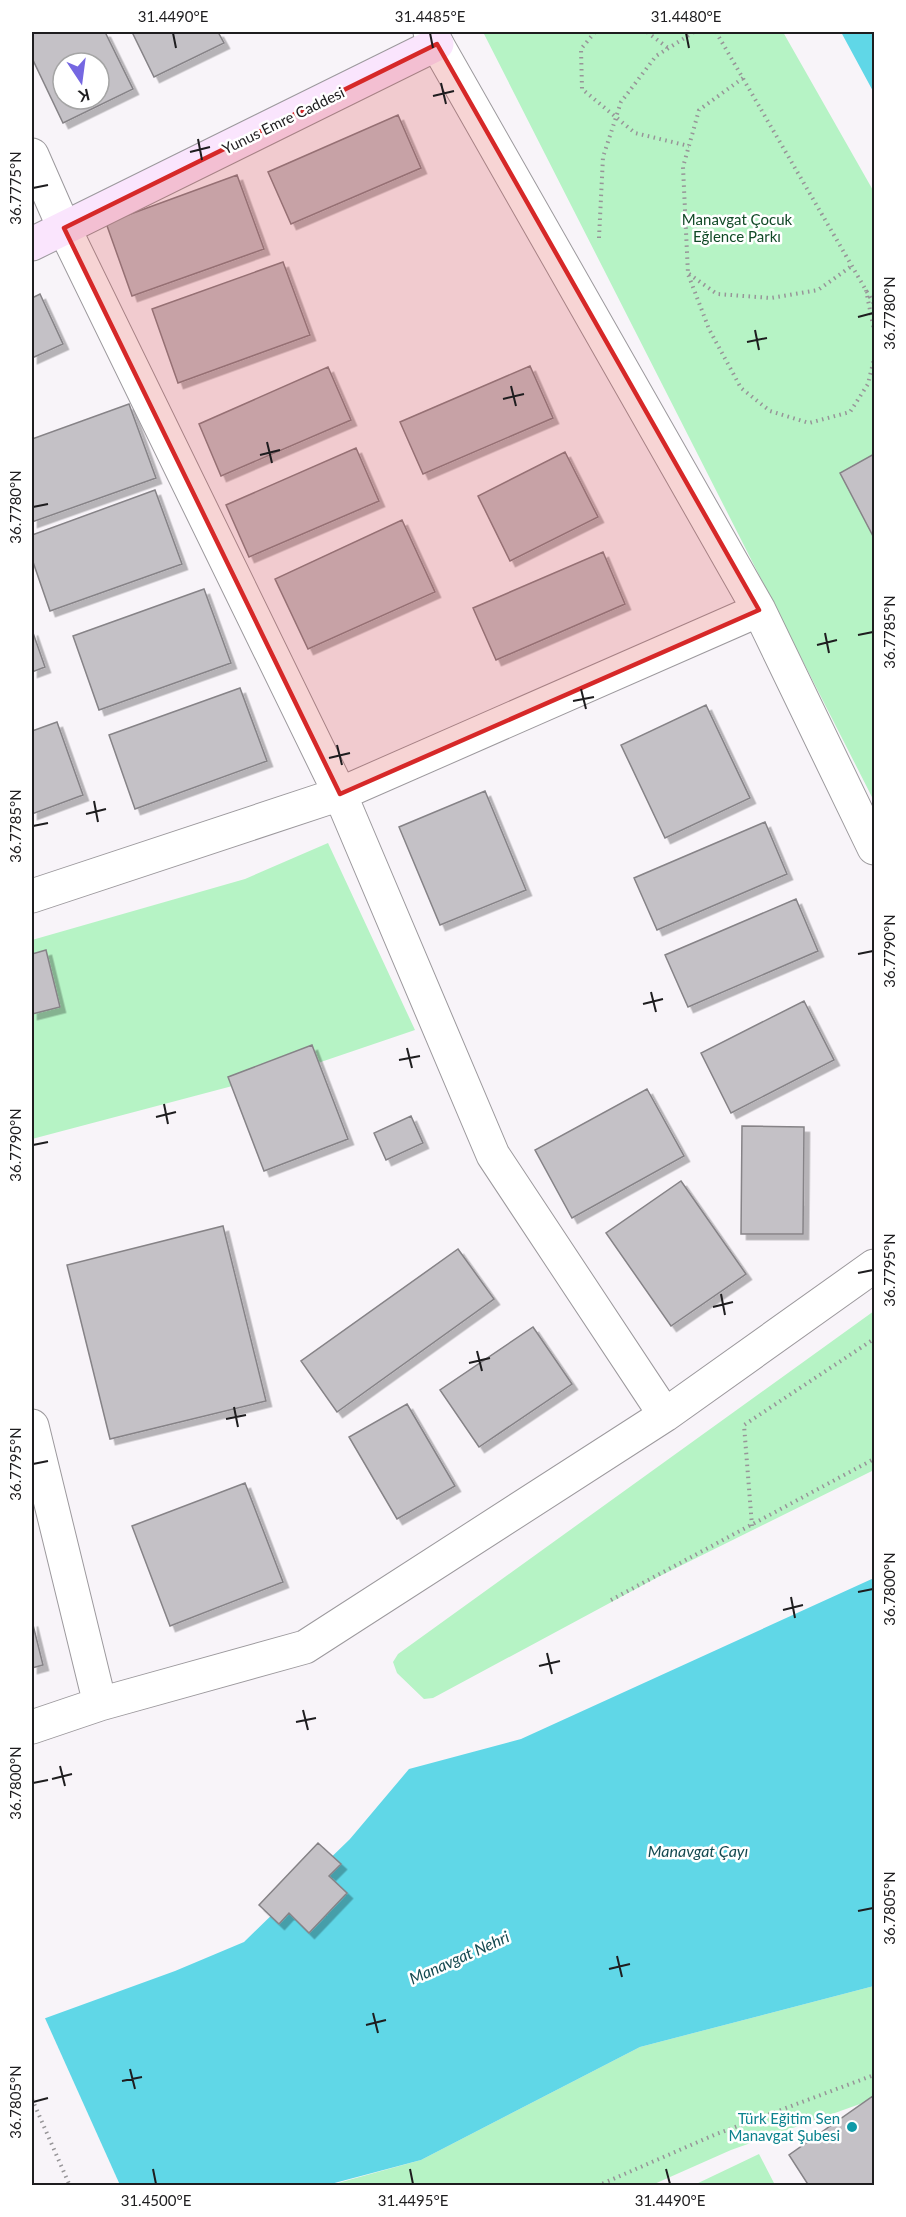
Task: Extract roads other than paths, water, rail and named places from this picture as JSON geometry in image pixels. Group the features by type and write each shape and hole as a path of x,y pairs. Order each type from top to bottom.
{"street":[{"name":"Yunus Emre Caddesi","path":"32,244 433,38"},
{"path":"433,38 759,610 874,848"},
{"path":"32,154 64,228 340,794 493,1155 665,1415"},
{"path":"32,896 340,794 759,610"},
{"path":"32,1727 100,1704 305,1647 665,1415 874,1266"},
{"path":"32,1426 100,1704"}],"water":[{"path":"841,32 874,32 874,93"},
{"name":"Manavgat Çayı","path":"874,1578 874,1986 640,2047 421,2160 327,2185 32,2186 32,2023 175,1971 244,1942 350,1839 409,1769 521,1739"}],"place":[{"name":"Türk Eğitim Sen Manavgat Şubesi","path":"852,2127"}],"park label":[{"name":"Manavgat Çocuk Eğlence Parkı","path":"737,228"}],"water label":[{"name":"Manavgat Nehri","path":"459,1957"}]}
